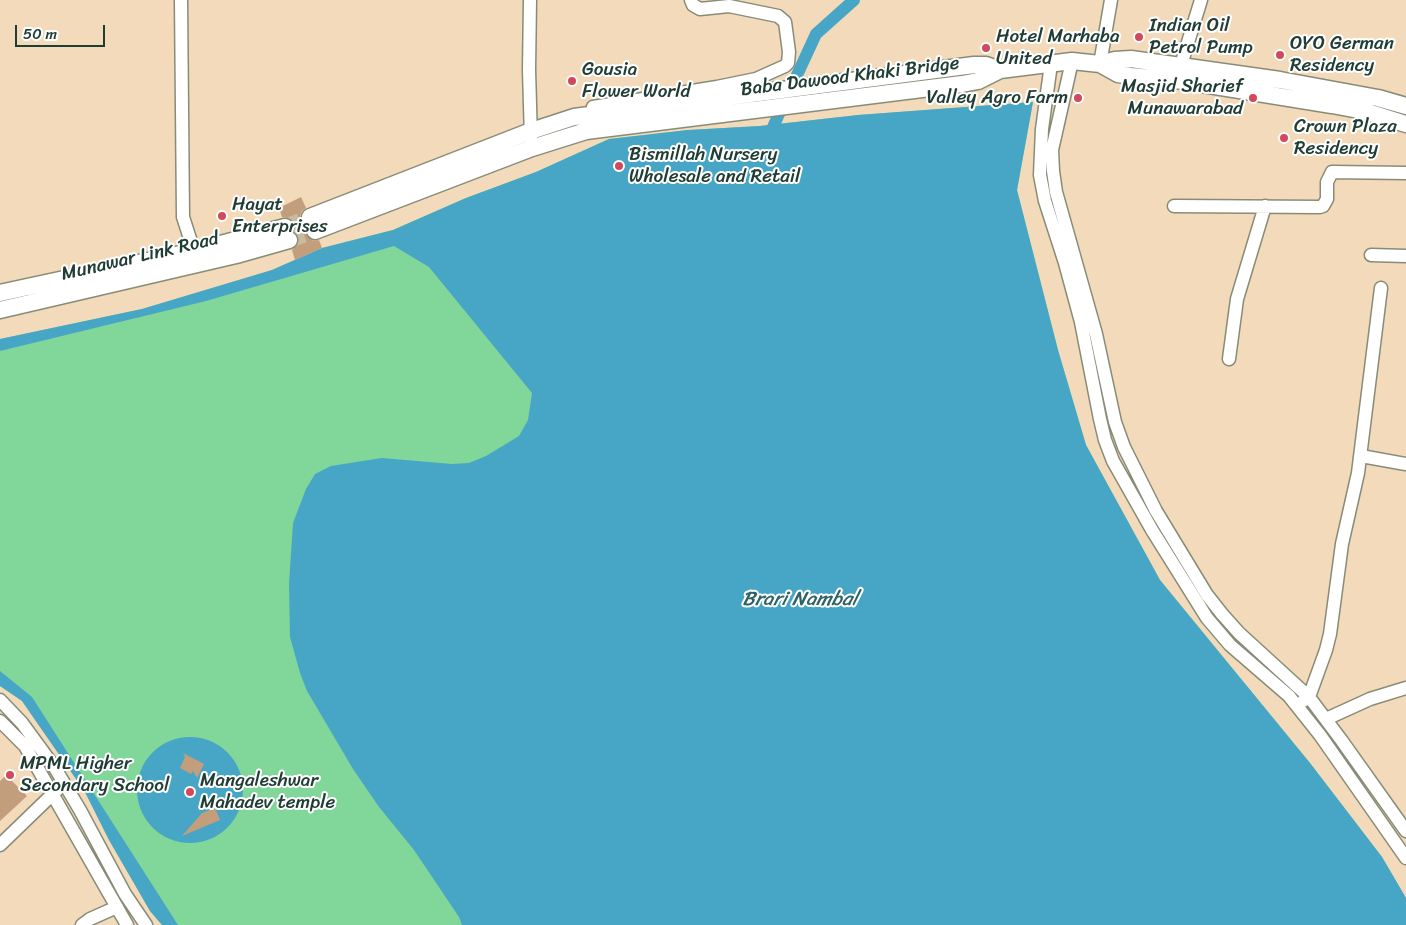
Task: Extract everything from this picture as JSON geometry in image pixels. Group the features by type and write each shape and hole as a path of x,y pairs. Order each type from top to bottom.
{"main road":[{"path":"1000,70 1072,61 1100,64 1115,60 1131,60 1280,80 1378,98 1406,106"},
{"path":"1100,64 1118,74 1184,81 1332,105 1364,111 1406,124"},
{"name":"Baba Dawood Khaki Bridge","path":"582,121 959,67 986,65 1000,70"},
{"name":"Baba Dawood Khaki Bridge","path":"582,121 962,84 978,81 1000,70"},
{"path":"582,121 532,148 312,224 531,131 582,121"},
{"name":"Munawar Link Road","path":"0,310 287,234"},
{"name":"Munawar Link Road","path":"0,293 195,258"}],"street":[{"path":"181,0 183,218 195,258"},
{"path":"530,0 532,148"},
{"path":"582,121 588,108 756,79 785,66 789,59 785,22 778,16 761,6 729,6 700,9 693,5 691,0"},
{"path":"1100,64 1111,0"},
{"path":"1181,66 1201,0"},
{"path":"1072,61 1052,150 1054,178 1096,334 1115,422 1150,514 1188,590 1217,631 1230,645 1278,685 1297,706 1320,735 1406,858"},
{"path":"1052,64 1040,152 1040,175 1045,201 1081,322 1105,440 1114,461 1207,595 1222,614 1309,697 1406,831"},
{"path":"1174,206 1323,206 1327,199 1327,182 1332,172 1406,172"},
{"path":"1229,359 1237,299 1264,206"},
{"path":"1371,255 1406,256"},
{"path":"1297,706 1309,697 1330,634 1342,544 1361,456 1381,288"},
{"path":"1361,456 1406,464"},
{"path":"1326,719 1370,699 1406,688"},
{"path":"0,700 22,723 64,783 125,894 146,925"},
{"path":"0,721 25,746 128,925"},
{"path":"0,845 64,783"},
{"path":"82,925 90,919 116,907"}],"green space":[{"name":"Brari Nambal","path":"1033,102 1017,190 1058,350 1086,445 1160,580 1310,763 1382,857 1406,898 1406,925 162,925 150,911 109,840 85,792 22,701 0,686 0,339 142,309 272,270 322,248 393,230 466,198 536,172 609,139 688,130 760,126 858,115"}],"water":[{"name":"Brari Nambal","path":"1033,102 1017,190 1058,350 1086,445 1160,580 1310,763 1382,857 1406,898 1406,925 462,925 459,917 414,850 379,807 353,769 307,691 290,637 289,584 293,523 306,489 315,474 331,466 382,458 452,464 469,463 486,456 519,436 528,420 532,393 429,267 394,246 206,301 0,351 0,339 142,309 272,270 322,248 393,230 466,198 536,172 609,139 688,130 760,126 858,115"},
{"path":"0,671 32,697 178,925 162,925 150,911 109,840 85,792 22,701 0,686"},
{"name":"Mangaleshwar Mahadev temple","path":"190,737 210,741 228,752 239,770 243,790 239,810 228,828 210,839 190,843 170,839 152,828 141,810 137,790 141,770 152,752 170,741"}],"building":[{"path":"301,197 306,208 300,216 301,221 307,226 306,235 313,241 319,240 322,248 295,260 292,250 299,243 294,231 295,225 292,220 282,217 279,208"},
{"path":"183,753 204,764 197,778 193,771 191,774 180,768 185,757"},
{"path":"6,775 27,796 0,821 0,781"},
{"path":"215,808 220,820 182,836 202,813"}],"waterway":[{"path":"767,140 816,34 854,0"}],"tunnel":[{"path":"285,227 310,217"},
{"path":"289,240 315,231"}],"place":[{"name":"Indian Oil Petrol Pump","path":"1139,37"},
{"name":"Hotel Marhaba United","path":"986,48"},
{"name":"OYO German Residency","path":"1280,55"},
{"name":"Gousia Flower World","path":"572,81"},
{"name":"Valley Agro Farm","path":"1078,98"},
{"name":"Masjid Sharief Munawarabad","path":"1253,98"},
{"name":"Crown Plaza Residency","path":"1284,138"},
{"name":"Bismillah Nursery Wholesale and Retail","path":"619,166"},
{"name":"Hayat Enterprises","path":"222,216"},
{"name":"MPML Higher Secondary School","path":"10,775"},
{"name":"Mangaleshwar Mahadev temple","path":"190,792"}]}
